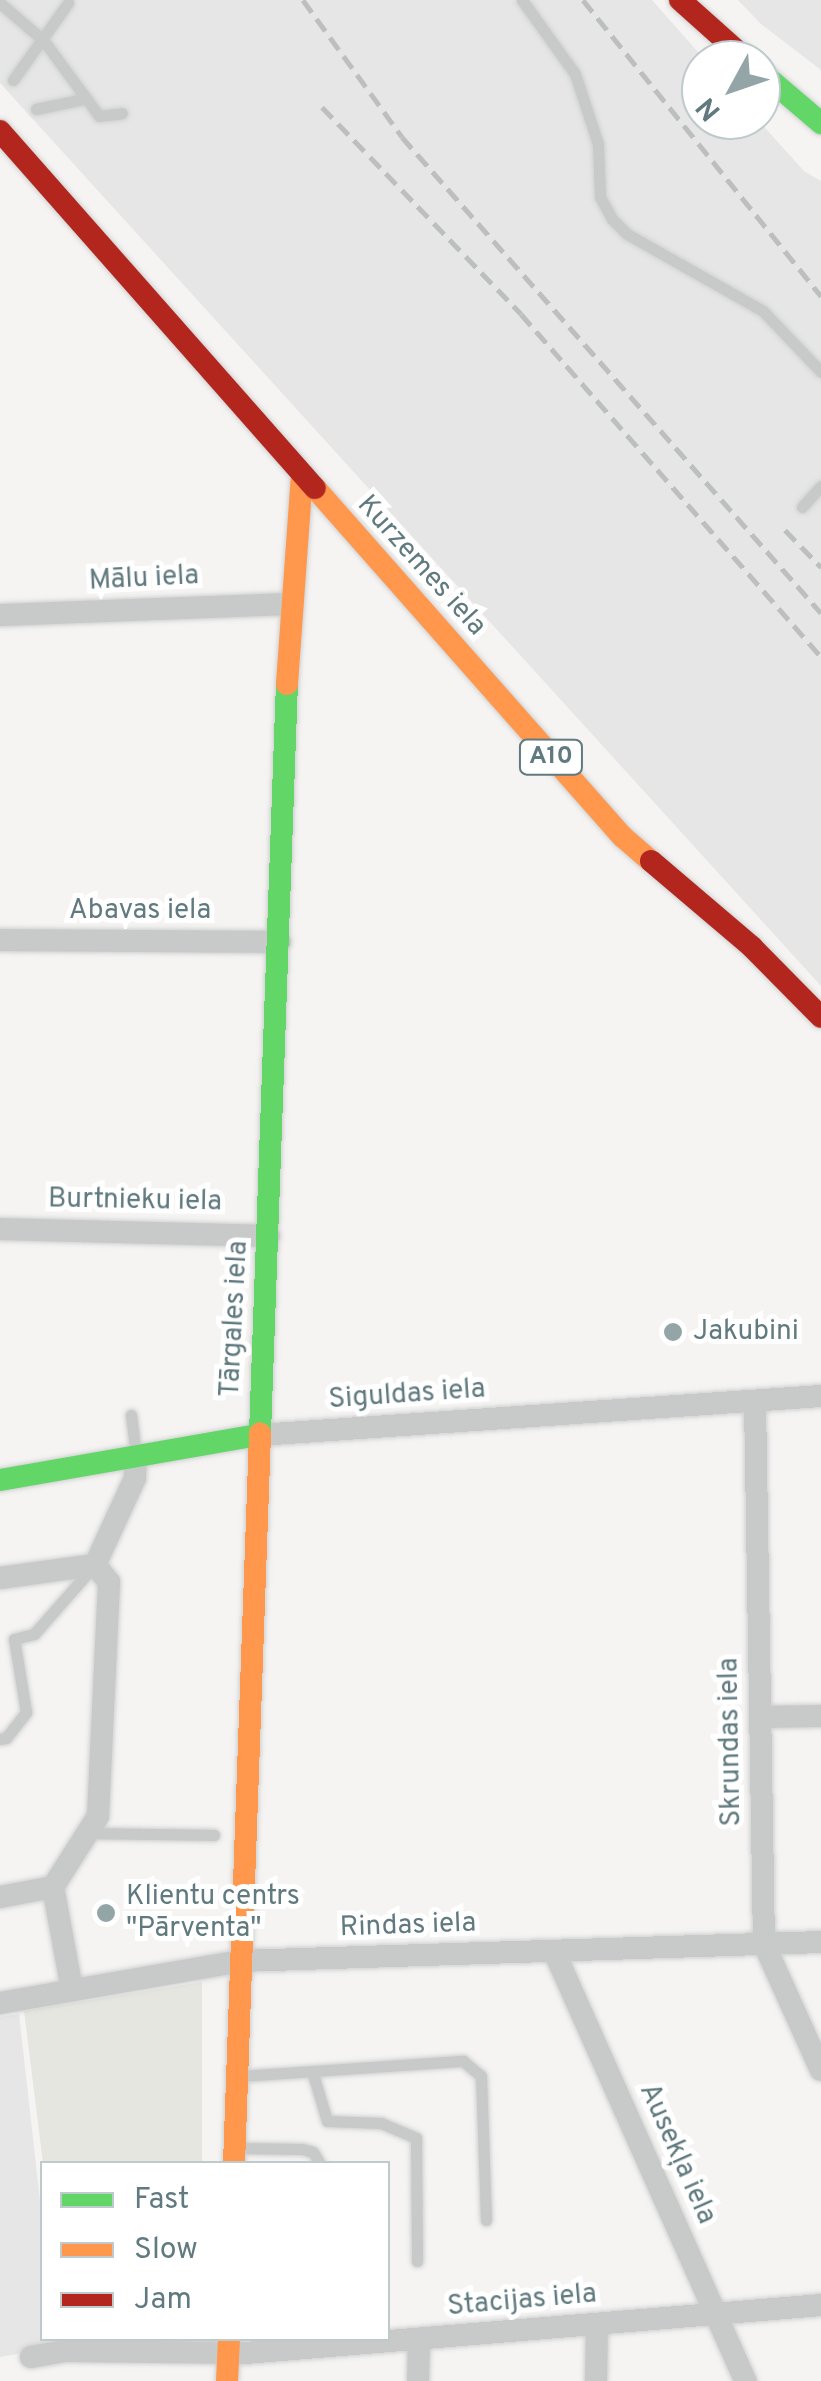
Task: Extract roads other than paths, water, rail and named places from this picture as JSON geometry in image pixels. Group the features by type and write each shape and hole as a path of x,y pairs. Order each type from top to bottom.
{"main road":[{"path":"680,0 725,40"},
{"path":"695,0 731,40"},
{"path":"781,89 821,123"},
{"name":"Kurzemes iela","path":"0,131 623,837 752,947 821,1017"},
{"name":"Tārgales iela","path":"234,2156 290,604 302,477"},
{"name":"Siguldas iela","path":"0,1480 259,1434"},
{"path":"227,2381 229,2345"}],"street":[{"name":"Mālu iela","path":"0,615 290,604"},
{"name":"Abavas iela","path":"0,940 280,942"},
{"name":"Burtnieku iela","path":"0,1229 269,1236"},
{"name":"Siguldas iela","path":"259,1434 821,1396"},
{"name":"Skrundas iela","path":"756,1400 764,1944 821,2070"},
{"path":"95,1565 135,1478 136,1455"},
{"path":"0,1578 95,1565"},
{"path":"0,1897 53,1886 98,1816 109,1582 95,1565"},
{"path":"760,1717 821,1716"},
{"path":"53,1886 72,1990"},
{"name":"Rindas iela","path":"0,2003 240,1961 821,1942"},
{"name":"Ausekļa iela","path":"554,1951 745,2381"},
{"name":"Stacijas iela","path":"390,2340 821,2306"},
{"path":"596,2325 596,2381"},
{"path":"418,2381 420,2339"},
{"name":"Stacijas iela","path":"31,2357 65,2352 369,2341"}],"lane":[{"path":"522,0 575,74 598,144 600,197 612,219 658,252 763,311 821,372"},
{"path":"0,3 44,41 99,116 122,112"},
{"path":"13,80 68,3"},
{"path":"36,109 84,100"},
{"path":"802,506 821,486"},
{"path":"131,1414 136,1455"},
{"path":"0,1642 34,1634 95,1565"},
{"path":"0,1740 6,1738 26,1712 14,1639"},
{"path":"89,1833 214,1835"},
{"path":"236,2076 313,2074 462,2061 481,2076 486,2220"},
{"path":"313,2074 327,2121 380,2123 416,2138 418,2261"},
{"path":"234,2156 302,2149 313,2152 318,2161"}],"railway":[{"path":"303,0 402,137 821,613"},
{"path":"583,0 821,296"},
{"path":"322,107 521,314 821,657"},
{"path":"785,530 821,567"}],"place":[{"name":"Jakubini","path":"673,1332"},
{"name":"Klientu centrs \"Pārventa\"","path":"106,1913"}]}
